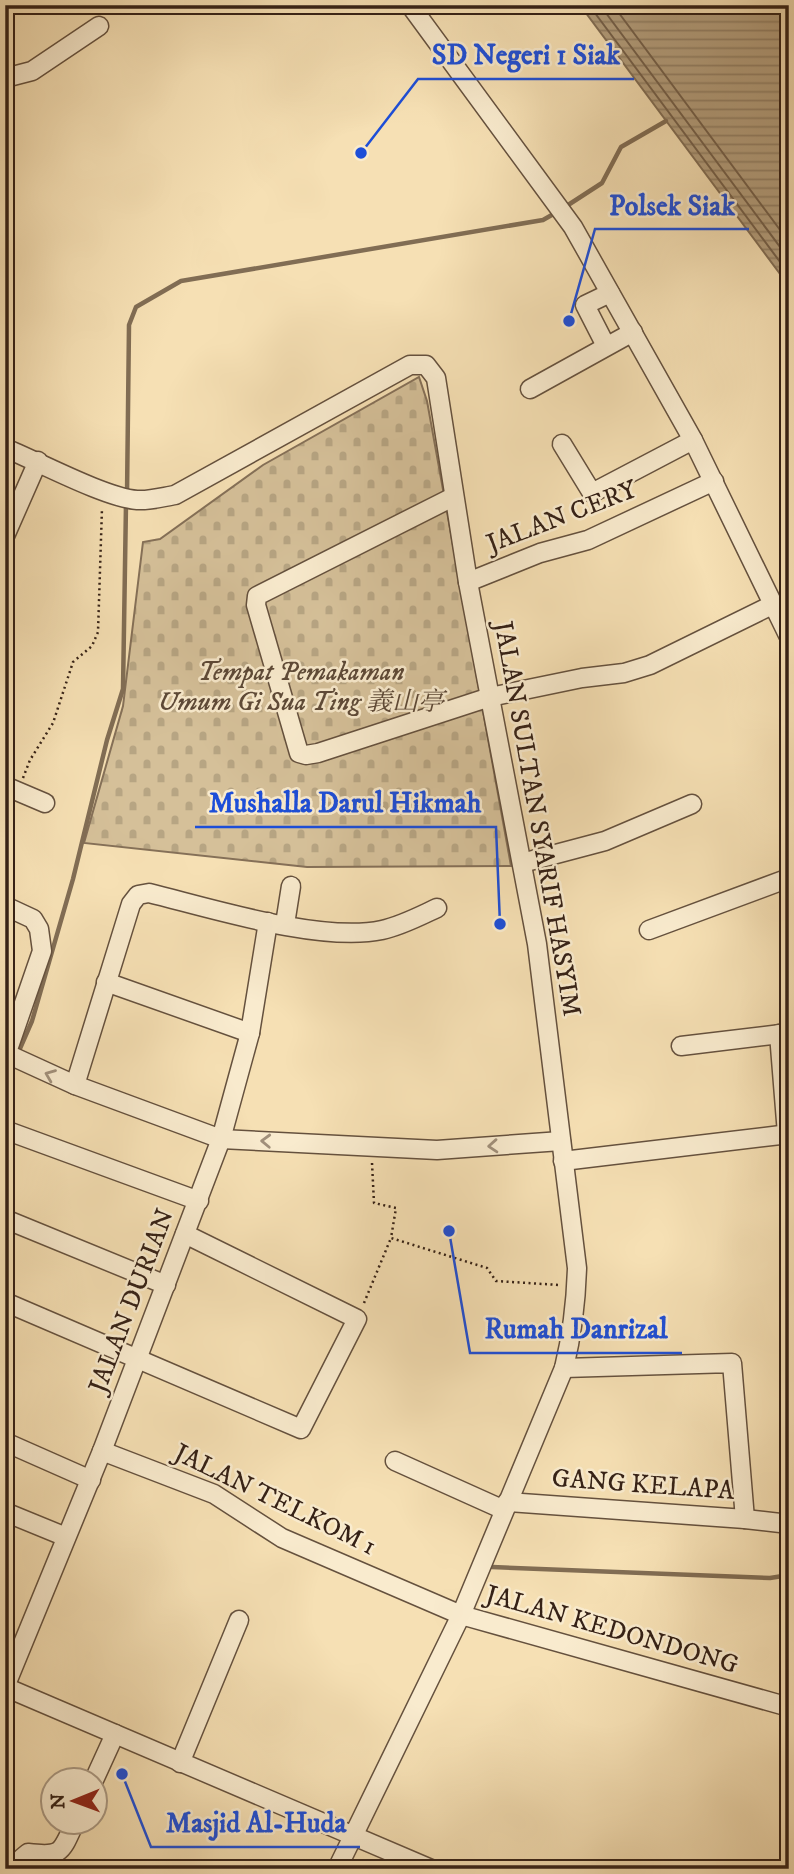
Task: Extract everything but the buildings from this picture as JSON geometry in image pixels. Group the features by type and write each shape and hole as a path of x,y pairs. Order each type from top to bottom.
{"street":[{"path":"410,5 573,228 693,440 789,637"},
{"path":"5,78 32,71 99,26"},
{"path":"606,346 586,305 610,293"},
{"path":"530,389 633,332"},
{"name":"JALAN SULTAN SYARIF HASYIM","path":"5,447 108,492 136,500 175,495 410,365 426,365 436,378 467,582 537,944 577,1268 576,1285 571,1340 564,1368 461,1615 337,1869"},
{"path":"562,444 592,493 693,440"},
{"path":"5,536 38,461"},
{"name":"JALAN CERY","path":"467,582 540,553 588,541 714,481"},
{"path":"453,497 259,594 256,605 299,753 318,753 490,697 582,678 624,673 650,665 772,605"},
{"path":"12,789 45,803"},
{"path":"522,863 605,841 692,804"},
{"path":"649,930 789,878"},
{"name":"JALAN DURIAN","path":"5,1687 91,1480 199,1201 221,1139 276,923 291,886"},
{"path":"75,1085 131,905 143,893 276,923 359,932 383,930 438,908"},
{"path":"5,906 33,919 43,941 42,951 6,1055 24,1064 221,1139 437,1150 561,1142"},
{"path":"106,982 250,1033"},
{"path":"563,1161 788,1134 784,1033 681,1046"},
{"path":"5,1130 199,1201"},
{"path":"5,1219 166,1285"},
{"path":"5,1302 301,1429 357,1319 186,1234"},
{"name":"GANG KELAPA","path":"505,1506 745,1519 732,1363 564,1368"},
{"path":"5,1442 91,1480"},
{"name":"JALAN TELKOM 1","path":"102,1451 214,1494 282,1538 461,1615"},
{"path":"395,1461 505,1506"},
{"path":"5,1512 66,1538"},
{"path":"745,1519 789,1524"},
{"name":"JALAN KEDONDONG","path":"461,1615 789,1707"},
{"path":"180,1763 239,1620"},
{"path":"5,1687 431,1869"},
{"path":"100,1766 114,1734"},
{"path":"18,1869 22,1857 28,1853 48,1857 56,1854 67,1836"}],"path":[{"path":"12,789 53,723 73,662 92,646 98,632 100,538 108,492"},
{"path":"357,1319 391,1238 396,1208 374,1203 371,1146"},
{"path":"391,1238 487,1268 496,1281 576,1285"}],"green space":[{"name":"Tempat Pemakaman Umum Gi Sua Ting 義山亭","path":"419,377 427,401 511,866 307,867 84,843 123,706 143,542 160,539 263,465"}],"water":[{"path":"580,5 789,5 789,286"}],"waterway":[{"path":"565,207 602,183 621,147 666,121"},
{"path":"127,495 129,325 136,307 181,281 543,220 557,212"},
{"path":"18,1053 32,1021 73,879 107,740 123,689 126,504"},
{"path":"5,1083 14,1061"},
{"path":"492,1567 770,1578 789,1575"}],"place":[{"name":"SD Negeri 1 Siak","path":"361,153"},
{"name":"Polsek Siak","path":"569,321"},
{"name":"Mushalla Darul Hikmah","path":"500,924"},
{"name":"Rumah Danrizal","path":"449,1231"},
{"name":"Masjid Al-Huda","path":"122,1774"}]}
